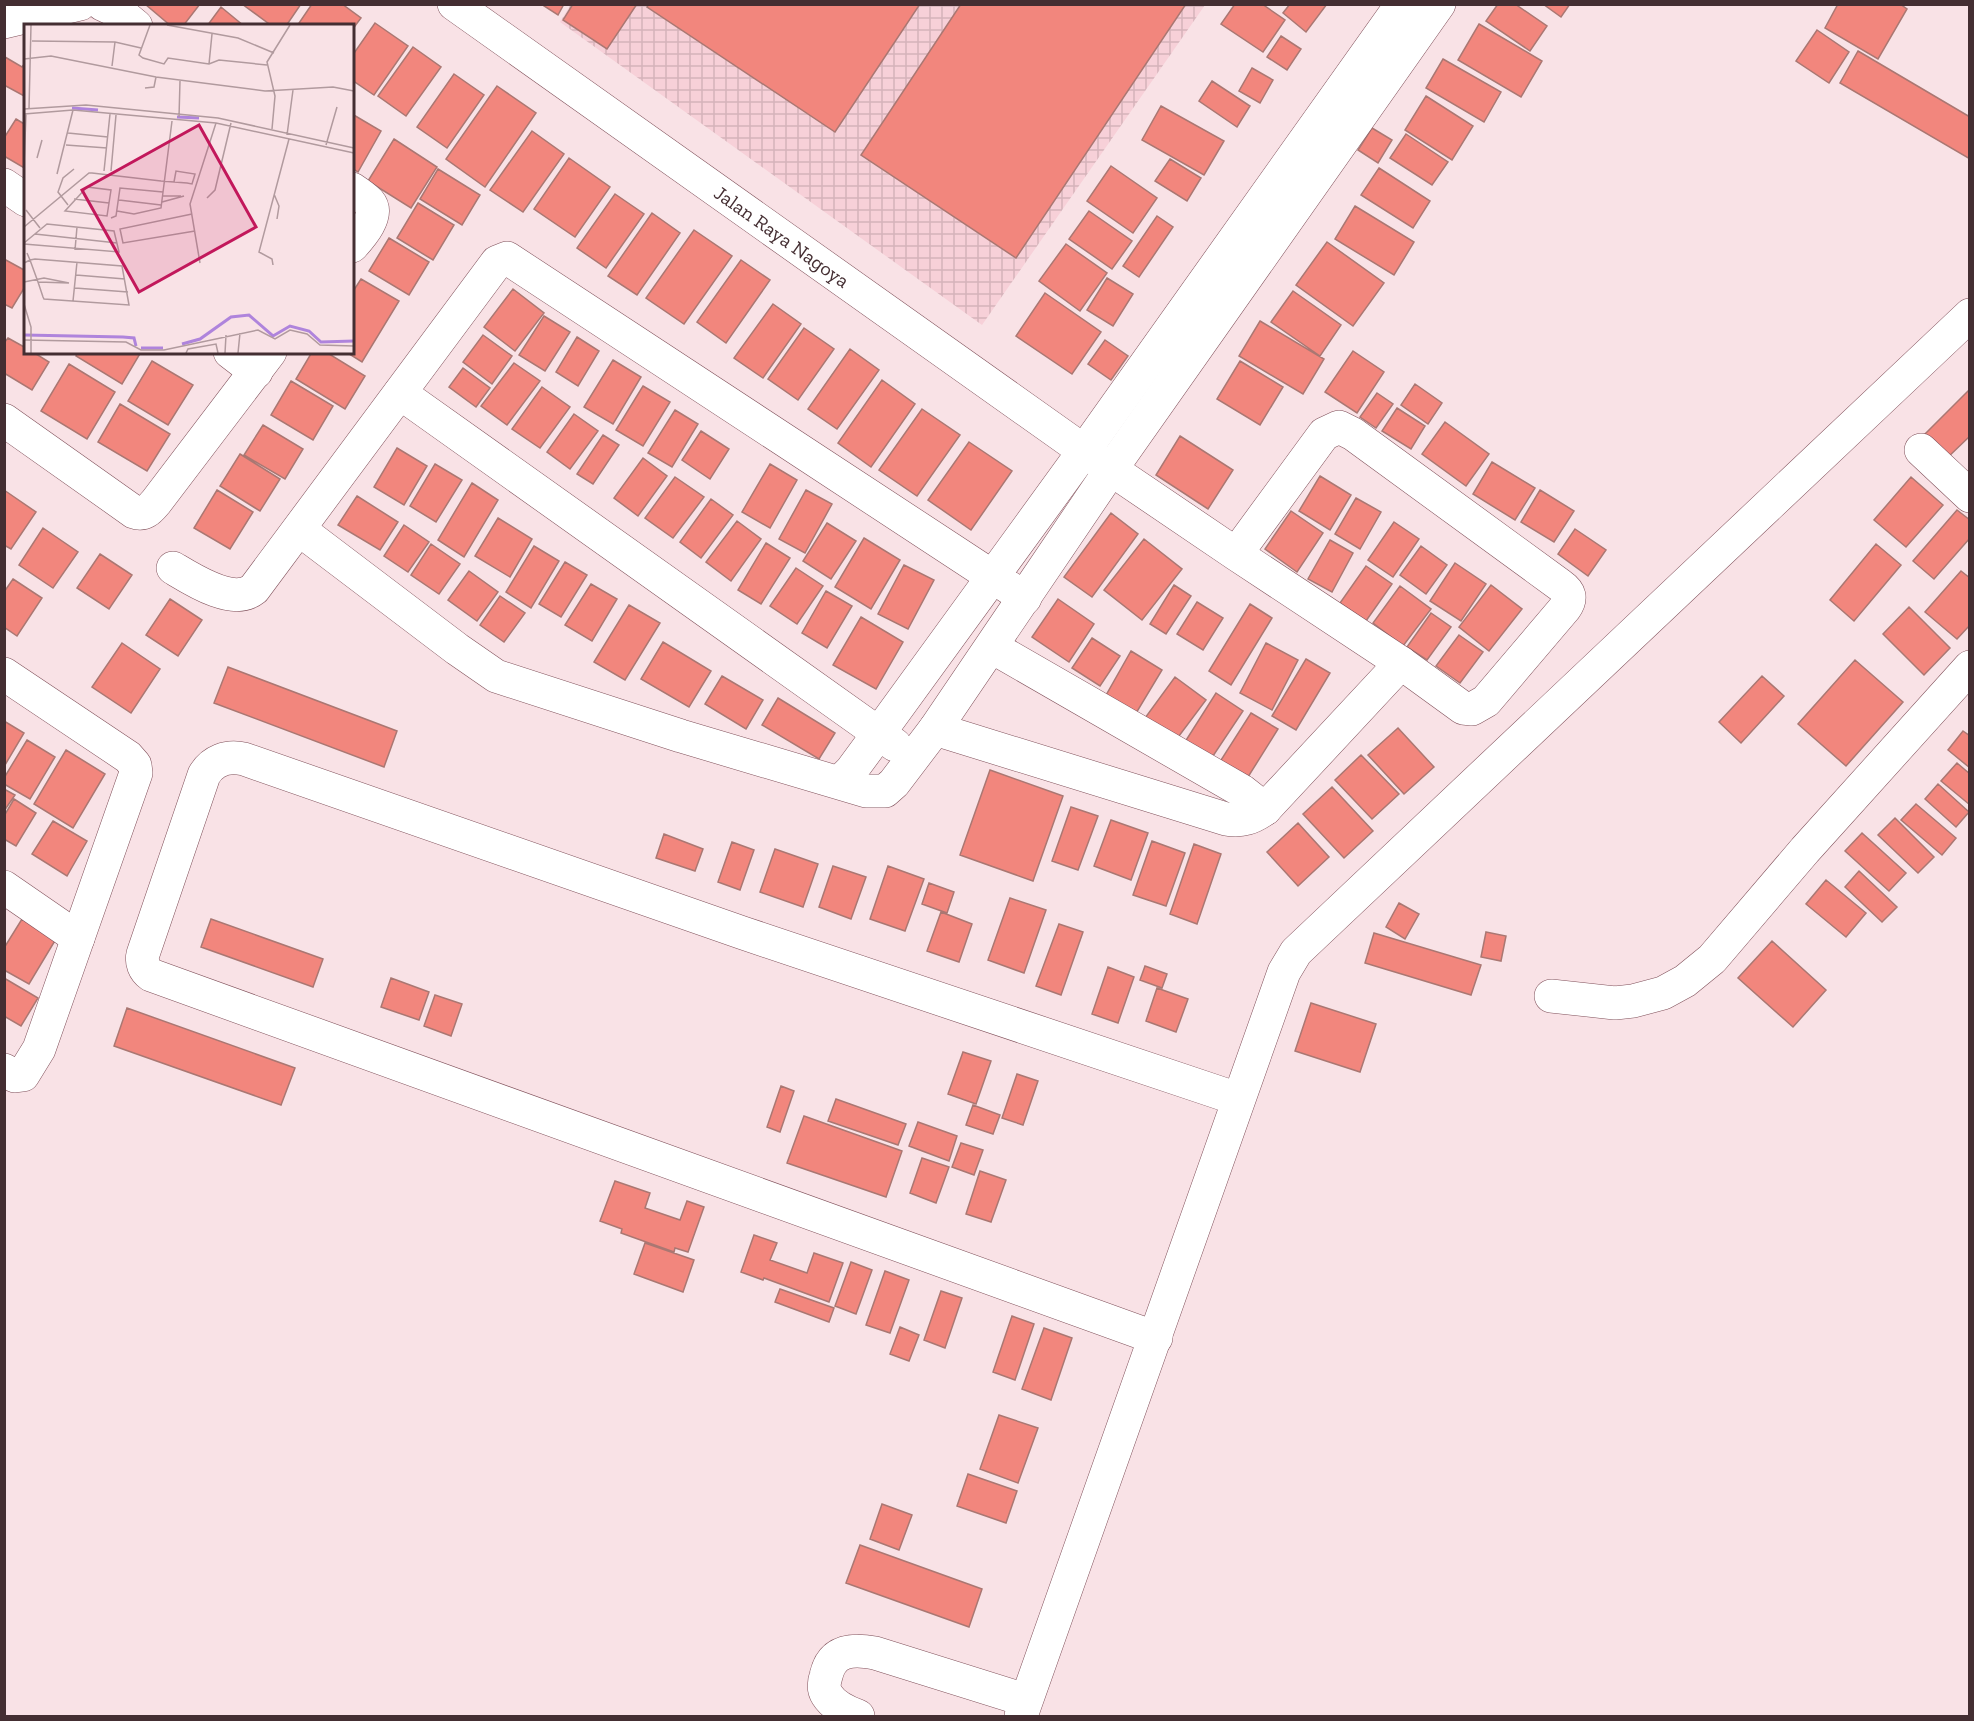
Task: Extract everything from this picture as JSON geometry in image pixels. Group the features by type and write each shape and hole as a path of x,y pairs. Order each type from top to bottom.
{"street":[{"path":"4,22 80,4"},
{"path":"102,4 119,12 134,24"},
{"name":"Jalan Raya Nagoya","path":"454,4 1084,451 1112,468 1236,554 1401,663 1459,705 1472,709 1486,701 1565,608 1570,596 1551,578 1353,434 1339,427 1324,434 1236,554"},
{"path":"840,782 851,771 993,577 1402,4"},
{"path":"300,530 496,676 669,732 866,791 885,791 894,783 935,729 1112,468 1439,4"},
{"path":"4,184 24,199"},
{"path":"354,191 369,202 372,209 368,224 354,243"},
{"path":"173,568 234,596 243,596 252,592 498,262 507,258 1025,598"},
{"path":"858,1716 840,1707 827,1696 825,1691 825,1678 832,1662 836,1656 847,1651 875,1653 1023,1708 1156,1338 1238,1099 1284,972 1296,952 1970,315"},
{"path":"4,420 134,512 143,514 156,502 263,362 237,354"},
{"path":"400,393 913,757"},
{"path":"1920,450 1970,496"},
{"path":"992,647 1242,791 1265,809"},
{"path":"935,729 1226,819 1245,820 1265,809 1401,663"},
{"path":"1551,996 1615,1003 1633,1001 1663,993 1685,981 1712,959 1805,850 1970,667"},
{"path":"4,674 128,757 135,765 136,772 45,1035 25,1073 21,1076 12,1075 4,1070"},
{"path":"1156,1338 153,976 145,970 143,954 204,775 211,766 228,757 244,759 743,933 1238,1099"},
{"path":"4,887 78,938"}],"shaded area":[{"path":"571,4 1205,5 982,325 560,22"}],"building":[{"path":"145,4 200,4 185,24 169,24"},
{"path":"242,4 301,4 287,24 269,24"},
{"path":"312,4 342,4 361,18 354,27 354,24 298,24"},
{"path":"541,4 564,4 558,15"},
{"path":"573,4 637,4 607,49 563,20"},
{"path":"649,4 920,4 835,132 647,7"},
{"path":"961,4 1186,4 1016,258 861,155"},
{"path":"1235,4 1262,4 1285,20 1263,52 1221,24"},
{"path":"1290,4 1327,4 1306,32 1283,13"},
{"path":"1498,4 1515,4 1547,26 1530,51 1486,21"},
{"path":"1543,4 1570,4 1561,17"},
{"path":"1838,4 1900,4 1907,9 1878,59 1825,28"},
{"path":"221,7 242,24 208,24"},
{"path":"375,23 408,46 374,95 354,81 354,53"},
{"path":"1479,24 1542,61 1521,97 1458,60"},
{"path":"1817,30 1849,52 1829,83 1796,61"},
{"path":"1281,36 1301,49 1287,70 1267,57"},
{"path":"413,47 441,67 406,116 378,96"},
{"path":"1858,51 1970,117 1970,159 1840,83"},
{"path":"5,57 22,67 24,64 24,96 4,85"},
{"path":"1443,59 1501,92 1484,122 1426,88"},
{"path":"1252,68 1273,80 1260,103 1239,91"},
{"path":"454,74 484,95 447,148 417,127"},
{"path":"1212,81 1250,106 1237,127 1199,101"},
{"path":"497,86 536,113 485,187 446,159"},
{"path":"1426,96 1473,126 1452,160 1405,130"},
{"path":"1161,106 1224,141 1204,175 1142,140"},
{"path":"354,115 381,131 358,172 354,169"},
{"path":"16,119 24,124 24,168 4,156 4,138"},
{"path":"1372,128 1392,140 1378,163 1358,150"},
{"path":"532,131 564,154 523,212 490,190"},
{"path":"1406,134 1448,162 1432,185 1390,158"},
{"path":"394,139 437,167 411,208 368,181"},
{"path":"569,158 610,187 575,237 534,209"},
{"path":"1170,159 1201,178 1187,201 1155,181"},
{"path":"1111,166 1157,198 1133,233 1087,201"},
{"path":"1379,168 1430,201 1413,228 1361,195"},
{"path":"438,169 480,195 462,225 420,199"},
{"path":"615,194 644,214 606,268 577,248"},
{"path":"418,203 454,225 433,260 397,238"},
{"path":"1355,206 1414,242 1394,275 1335,239"},
{"path":"1089,211 1132,241 1112,269 1069,239"},
{"path":"652,213 680,233 637,295 608,276"},
{"path":"1157,216 1173,227 1139,277 1123,266"},
{"path":"694,230 732,256 684,324 646,298"},
{"path":"389,238 429,262 409,295 369,271"},
{"path":"1327,242 1384,283 1353,326 1296,285"},
{"path":"1066,244 1107,273 1080,311 1039,281"},
{"path":"4,259 24,270 24,288 12,308 4,304"},
{"path":"741,260 770,280 726,343 697,322"},
{"path":"1107,278 1133,294 1113,326 1087,310"},
{"path":"361,279 399,301 362,362 349,354 354,354 354,290"},
{"path":"513,289 544,313 515,351 484,327"},
{"path":"1293,291 1341,325 1320,356 1271,322"},
{"path":"1045,293 1101,332 1072,374 1016,336"},
{"path":"773,304 801,324 763,378 734,358"},
{"path":"544,316 570,332 545,371 519,355"},
{"path":"1260,321 1324,359 1303,394 1239,356"},
{"path":"804,328 834,349 798,400 768,379"},
{"path":"483,335 512,356 492,384 463,362"},
{"path":"577,337 599,351 578,386 556,372"},
{"path":"8,338 24,347 24,354 36,354 49,362 32,390 4,373 4,343"},
{"path":"1105,340 1128,356 1111,380 1088,364"},
{"path":"850,349 879,370 837,429 808,409"},
{"path":"1353,351 1384,372 1357,413 1325,392"},
{"path":"77,354 140,354 122,384 76,356"},
{"path":"311,354 329,354 365,376 345,409 296,379"},
{"path":"613,360 641,377 613,424 584,407"},
{"path":"152,361 193,385 168,425 128,401"},
{"path":"1240,361 1283,387 1260,425 1217,399"},
{"path":"514,363 540,381 507,425 481,406"},
{"path":"69,364 115,392 87,439 41,411"},
{"path":"463,368 490,388 476,407 449,387"},
{"path":"882,380 915,404 871,467 838,443"},
{"path":"291,381 333,406 313,440 271,415"},
{"path":"1415,384 1442,403 1428,424 1401,405"},
{"path":"643,386 670,402 643,446 616,430"},
{"path":"542,387 570,407 540,448 512,429"},
{"path":"1968,391 1970,393 1970,436 1945,460 1922,437"},
{"path":"1377,393 1393,404 1376,428 1360,417"},
{"path":"120,404 170,434 147,471 98,442"},
{"path":"1397,408 1425,426 1411,449 1382,431"},
{"path":"922,409 960,435 917,496 879,470"},
{"path":"675,410 698,424 672,467 648,453"},
{"path":"574,414 598,431 570,469 547,452"},
{"path":"1445,422 1489,454 1466,486 1422,454"},
{"path":"263,425 303,449 285,479 244,455"},
{"path":"701,431 729,449 710,479 682,460"},
{"path":"603,435 619,445 593,484 577,474"},
{"path":"1180,436 1233,470 1208,509 1156,475"},
{"path":"969,442 1012,471 971,530 928,500"},
{"path":"397,448 427,466 404,505 374,487"},
{"path":"240,454 280,479 260,511 220,486"},
{"path":"643,458 667,476 638,516 614,498"},
{"path":"1492,462 1535,488 1515,520 1473,494"},
{"path":"435,464 462,480 436,522 410,506"},
{"path":"770,464 797,480 770,528 742,512"},
{"path":"1320,476 1351,495 1330,530 1299,511"},
{"path":"675,477 704,497 673,538 645,518"},
{"path":"1911,477 1943,505 1906,547 1874,520"},
{"path":"472,483 498,500 464,557 438,540"},
{"path":"4,490 36,512 11,549 4,545"},
{"path":"217,490 253,512 230,549 194,528"},
{"path":"806,490 832,504 805,553 779,539"},
{"path":"1540,490 1574,511 1554,542 1521,522"},
{"path":"357,496 398,522 380,550 338,525"},
{"path":"1356,498 1381,512 1360,549 1335,534"},
{"path":"711,499 733,515 701,558 680,542"},
{"path":"1957,510 1970,520 1970,538 1934,579 1913,561"},
{"path":"1291,511 1323,533 1297,572 1265,549"},
{"path":"1111,513 1138,534 1092,597 1064,577"},
{"path":"498,518 532,539 510,577 475,556"},
{"path":"737,521 761,539 731,581 706,562"},
{"path":"1394,522 1419,539 1393,577 1368,560"},
{"path":"827,523 856,541 831,579 803,561"},
{"path":"404,525 429,542 408,572 384,556"},
{"path":"43,528 78,552 53,588 19,565"},
{"path":"1575,529 1606,550 1588,576 1558,554"},
{"path":"864,538 900,560 871,609 835,587"},
{"path":"1144,539 1182,569 1142,620 1104,590"},
{"path":"1330,540 1353,553 1332,592 1308,579"},
{"path":"766,543 790,558 761,604 738,590"},
{"path":"431,544 460,564 439,594 411,575"},
{"path":"1876,544 1901,565 1854,621 1830,600"},
{"path":"534,546 559,561 531,608 506,592"},
{"path":"1421,546 1447,565 1426,594 1400,575"},
{"path":"100,554 132,575 109,609 77,588"},
{"path":"565,562 587,575 561,617 539,604"},
{"path":"1455,563 1486,584 1461,621 1430,601"},
{"path":"904,565 934,580 908,629 878,614"},
{"path":"1366,566 1392,584 1366,621 1340,603"},
{"path":"796,568 823,586 797,624 770,606"},
{"path":"469,571 498,592 477,621 448,600"},
{"path":"1961,571 1970,578 1970,625 1957,639 1925,612"},
{"path":"13,579 42,598 17,636 4,627 4,592"},
{"path":"591,584 617,599 592,641 565,625"},
{"path":"1174,585 1191,596 1166,634 1150,624"},
{"path":"1491,585 1522,609 1489,651 1459,627"},
{"path":"1400,586 1431,609 1403,646 1373,623"},
{"path":"826,591 852,606 827,648 802,633"},
{"path":"500,596 525,613 504,642 480,625"},
{"path":"170,599 202,620 178,656 146,635"},
{"path":"1058,599 1094,624 1069,662 1032,637"},
{"path":"1197,602 1223,618 1203,650 1177,634"},
{"path":"1250,604 1272,618 1231,685 1209,671"},
{"path":"629,605 660,623 625,680 594,662"},
{"path":"1909,607 1950,648 1924,675 1883,634"},
{"path":"1431,613 1451,627 1427,660 1407,647"},
{"path":"861,617 903,642 876,689 833,665"},
{"path":"1459,635 1483,652 1460,683 1436,666"},
{"path":"1092,638 1120,656 1100,686 1072,668"},
{"path":"663,642 711,671 689,707 641,679"},
{"path":"122,643 160,669 131,713 92,687"},
{"path":"1266,643 1298,660 1272,710 1240,693"},
{"path":"1131,651 1162,670 1135,715 1105,697"},
{"path":"1306,659 1330,673 1296,730 1272,716"},
{"path":"1855,660 1903,702 1846,766 1798,724"},
{"path":"228,667 397,731 384,767 214,703"},
{"path":"722,676 763,700 746,729 705,704"},
{"path":"1762,676 1784,696 1741,743 1719,722"},
{"path":"1175,677 1206,700 1176,740 1145,718"},
{"path":"1216,693 1243,711 1209,762 1183,745"},
{"path":"778,698 835,733 819,759 762,725"},
{"path":"1251,713 1278,729 1243,785 1216,768"},
{"path":"4,721 24,733 5,765 4,765"},
{"path":"1398,728 1434,767 1404,794 1368,755"},
{"path":"1963,731 1970,736 1970,768 1948,750"},
{"path":"27,740 55,757 30,799 4,784 4,778"},
{"path":"66,750 105,774 73,828 34,804"},
{"path":"1361,755 1399,794 1372,819 1335,780"},
{"path":"1957,763 1970,774 1970,805 1941,781"},
{"path":"990,770 1063,796 1033,881 960,855"},
{"path":"1938,784 1969,812 1956,827 1925,799"},
{"path":"1332,787 1373,831 1344,858 1303,814"},
{"path":"4,789 15,795 4,811"},
{"path":"14,799 36,813 16,846 4,839 4,816"},
{"path":"1916,804 1956,838 1942,855 1901,820"},
{"path":"1071,807 1098,816 1078,870 1052,861"},
{"path":"1895,818 1934,857 1918,873 1878,835"},
{"path":"1111,820 1148,833 1131,880 1094,866"},
{"path":"53,821 87,841 67,876 32,854"},
{"path":"1298,823 1329,857 1298,886 1267,852"},
{"path":"1862,833 1906,873 1889,891 1845,851"},
{"path":"664,834 703,849 695,871 656,858"},
{"path":"1152,841 1185,853 1166,906 1133,895"},
{"path":"732,842 754,850 740,890 718,882"},
{"path":"1194,844 1221,854 1197,924 1170,914"},
{"path":"775,849 818,864 803,907 760,892"},
{"path":"833,866 866,877 851,919 819,907"},
{"path":"888,866 924,879 905,931 870,919"},
{"path":"1859,871 1897,907 1882,922 1845,887"},
{"path":"1826,880 1866,913 1846,937 1806,904"},
{"path":"929,883 954,892 947,913 922,904"},
{"path":"1010,898 1046,910 1024,973 988,960"},
{"path":"1399,903 1419,914 1405,939 1386,927"},
{"path":"941,912 972,924 959,962 927,951"},
{"path":"22,919 56,939 29,984 4,970 4,948"},
{"path":"211,919 323,959 313,987 201,947"},
{"path":"1059,924 1083,932 1061,995 1036,986"},
{"path":"1486,932 1506,936 1501,961 1481,957"},
{"path":"1374,933 1481,965 1471,995 1365,963"},
{"path":"1772,941 1826,990 1793,1027 1738,978"},
{"path":"1145,966 1167,974 1162,988 1140,980"},
{"path":"1108,967 1134,977 1118,1023 1092,1014"},
{"path":"4,978 38,998 21,1026 4,1016"},
{"path":"391,978 429,992 419,1020 381,1007"},
{"path":"1157,988 1188,999 1176,1032 1146,1021"},
{"path":"435,995 462,1004 451,1036 424,1026"},
{"path":"1311,1003 1376,1024 1360,1072 1295,1051"},
{"path":"127,1008 295,1068 281,1105 114,1046"},
{"path":"963,1052 991,1061 976,1104 948,1094"},
{"path":"1017,1074 1038,1081 1023,1125 1002,1118"},
{"path":"781,1086 794,1091 780,1132 767,1127"},
{"path":"836,1099 906,1124 898,1145 828,1121"},
{"path":"973,1105 1000,1115 993,1134 966,1125"},
{"path":"804,1116 902,1151 886,1197 787,1163"},
{"path":"918,1122 957,1136 949,1161 909,1146"},
{"path":"961,1143 983,1150 974,1175 952,1167"},
{"path":"922,1158 949,1167 936,1203 910,1193"},
{"path":"980,1171 1006,1180 991,1222 966,1214"},
{"path":"615,1181 650,1193 645,1208 680,1220 687,1201 704,1207 688,1252 675,1248 674,1252 621,1233 622,1229 600,1221"},
{"path":"754,1235 777,1243 770,1260 807,1273 814,1253 843,1263 829,1302 741,1272"},
{"path":"645,1243 694,1260 683,1292 634,1274"},
{"path":"851,1262 872,1270 856,1314 835,1306"},
{"path":"885,1271 909,1280 890,1333 866,1325"},
{"path":"780,1289 834,1308 829,1322 775,1302"},
{"path":"941,1291 962,1298 945,1348 924,1340"},
{"path":"1012,1316 1034,1324 1015,1380 993,1372"},
{"path":"900,1327 919,1335 909,1361 890,1354"},
{"path":"1044,1328 1072,1338 1051,1400 1022,1389"},
{"path":"999,1415 1038,1428 1018,1483 980,1469"},
{"path":"968,1474 1017,1491 1006,1523 957,1506"},
{"path":"882,1504 912,1515 899,1550 870,1539"},
{"path":"860,1545 982,1589 969,1627 846,1583"}]}
